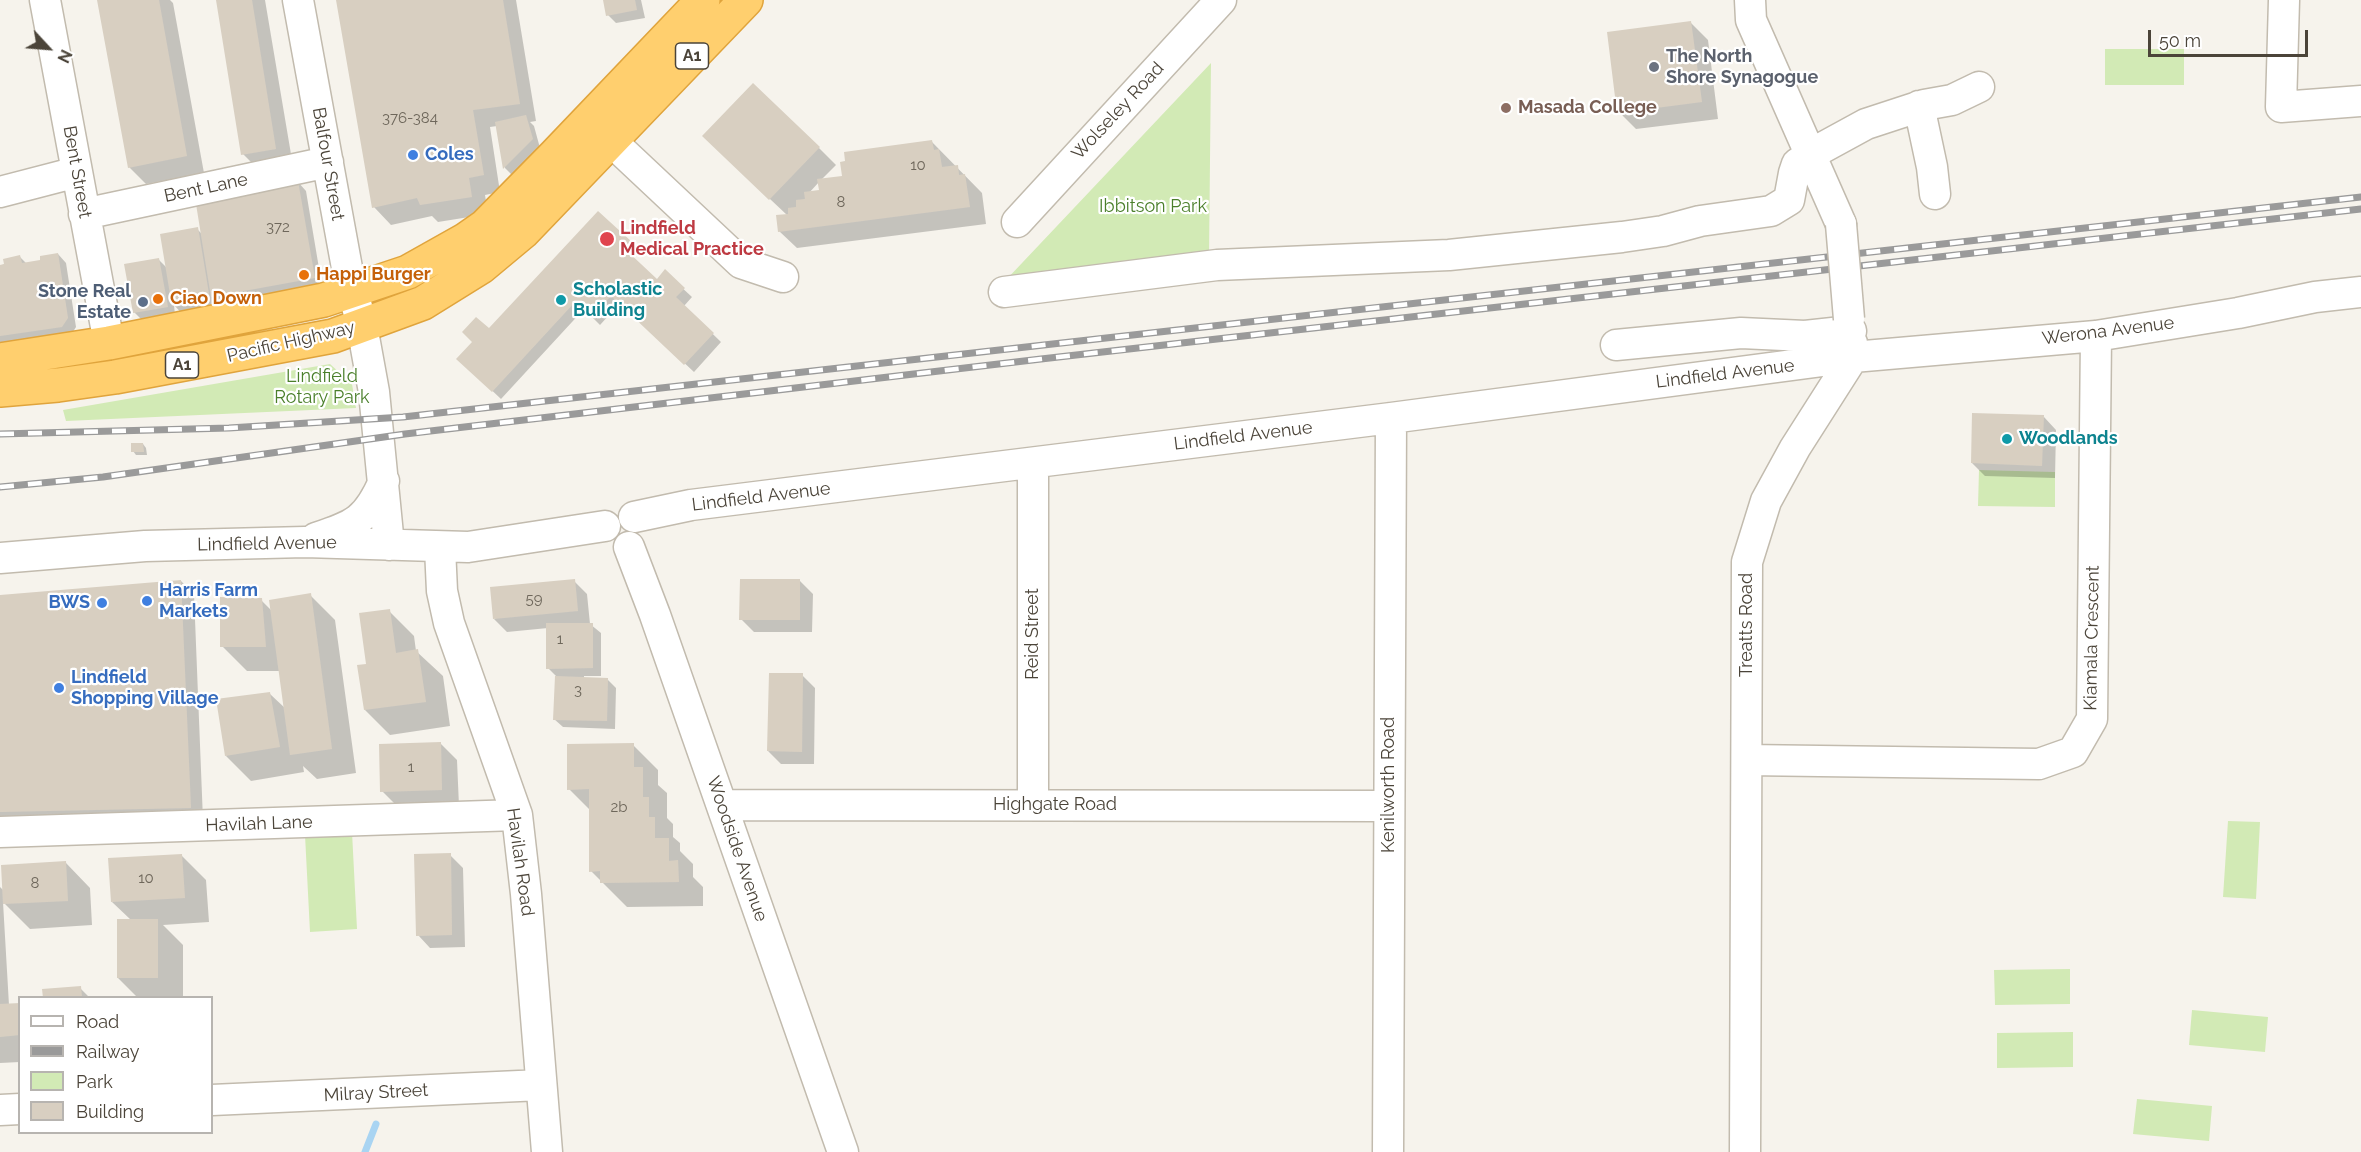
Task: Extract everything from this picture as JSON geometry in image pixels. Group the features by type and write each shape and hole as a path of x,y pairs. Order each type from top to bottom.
{"highway":[{"name":"Pacific Highway","path":"0,360 109,343 324,300 408,272 485,226 703,0"},
{"name":"Pacific Highway","path":"0,390 116,377 333,336 423,303 481,267 523,232 746,0"}],"street":[{"name":"Bent Street","path":"45,0 109,343"},
{"name":"Balfour Street","path":"298,0 352,292 362,326"},
{"name":"Wolseley Road","path":"1017,222 1221,0"},
{"path":"1616,345 1741,333 1851,336 1841,224 1750,20 1750,0"},
{"path":"2284,0 2281,107 2361,101"},
{"path":"1004,292 1216,265 1449,255 1663,231 1700,221 1771,211 1789,200 1797,164 1811,154 1866,124 1919,106 1952,100 1980,87"},
{"path":"1919,106 1932,167 1935,194"},
{"path":"610,141 741,263 783,277"},
{"name":"Bent Lane","path":"84,214 328,162"},
{"path":"0,192 77,172"},
{"name":"Werona Avenue","path":"1851,336 2096,336 2238,313 2315,297 2361,292"},
{"path":"362,326 374,392 389,545"},
{"name":"Lindfield Avenue","path":"634,517 691,505 1391,417 1851,336"},
{"name":"Treatts Road","path":"1745,1152 1747,562 1766,501 1851,336"},
{"name":"Kiamala Crescent","path":"1747,760 2039,764 2073,752 2091,719 2096,336"},
{"name":"Kenilworth Road","path":"1388,1152 1391,417"},
{"name":"Reid Street","path":"1033,463 1033,805"},
{"path":"305,542 338,531 364,515 372,507 384,481"},
{"path":"623,513 634,517 639,526 639,536 628,547 618,548 606,537 605,526 612,516 623,513"},
{"name":"Lindfield Avenue","path":"0,558 145,546 305,542 440,548 494,544 605,526"},
{"name":"Woodside Avenue","path":"628,547 655,615 843,1152"},
{"name":"Havilah Road","path":"440,548 442,591 449,623 517,814 526,894 547,1152"},
{"name":"Highgate Road","path":"722,805 1389,806"},
{"name":"Havilah Lane","path":"0,832 517,814"},
{"name":"Milray Street","path":"213,1100 542,1085"},
{"path":"0,1110 18,1109"}],"green space":[{"path":"2105,49 2184,49 2184,85 2105,85"},
{"name":"Ibbitson Park","path":"1211,63 1209,257 1005,281"},
{"name":"Lindfield Rotary Park","path":"330,364 352,384 356,408 66,421 63,410"},
{"path":"1979,470 2055,472 2055,507 1978,506"},
{"path":"2228,821 2260,822 2256,899 2223,897"},
{"path":"352,832 357,929 310,932 305,835"},
{"path":"2070,969 2070,1004 1995,1005 1994,970"},
{"path":"2192,1010 2268,1017 2265,1052 2189,1045"},
{"path":"2073,1032 2073,1067 1997,1068 1997,1033"},
{"path":"2137,1099 2212,1106 2209,1141 2133,1134"}],"building":[{"path":"97,0 159,0 187,156 128,168"},
{"path":"216,0 252,0 276,149 241,155"},
{"path":"336,0 503,0 520,104 473,110 484,175 469,178 472,197 420,205 417,198 372,208"},
{"path":"603,0 635,0 637,10 606,16"},
{"name":"The North Shore Synagogue","path":"1691,21 1702,102 1617,113 1607,32"},
{"path":"753,83 820,147 769,200 702,136"},
{"path":"526,115 533,139 503,169 495,122"},
{"path":"932,140 934,150 939,149 942,167 958,165 959,175 965,174 970,207 778,232 776,215 788,214 788,208 796,207 796,200 805,199 804,192 819,190 817,179 842,176 840,162 845,161 844,152"},
{"path":"298,181 315,278 211,297 196,204"},
{"name":"Scholastic Building","path":"598,211 632,242 625,249 657,279 665,269 685,288 676,297 714,333 684,365 611,296 591,317 575,302 492,392 456,359 472,342 462,332 476,317 489,328"},
{"path":"198,227 210,300 172,306 160,234"},
{"path":"58,253 68,318 62,327 0,336 0,265 4,264 3,259 20,255 22,263 40,260 40,256"},
{"path":"159,258 168,307 133,313 124,264"},
{"name":"Woodlands","path":"1972,413 2044,415 2042,466 1971,463"},
{"path":"131,443 143,443 144,452 131,452"},
{"path":"575,579 578,611 493,619 490,587"},
{"path":"740,579 800,579 800,620 739,620"},
{"path":"181,580 191,808 0,812 0,595"},
{"path":"311,593 332,749 290,755 269,600"},
{"path":"220,597 262,598 266,647 220,647"},
{"path":"390,609 396,653 418,649 426,702 364,710 357,665 366,664 359,613"},
{"path":"546,623 593,623 593,668 546,669"},
{"path":"769,673 803,673 802,752 767,751"},
{"path":"555,676 608,678 607,721 553,720"},
{"path":"270,692 280,747 225,756 216,699"},
{"path":"441,742 442,790 380,792 379,744"},
{"path":"634,743 634,767 643,767 643,797 649,797 649,817 655,817 655,838 669,838 669,861 678,860 679,882 600,883 600,871 589,872 589,789 567,790 567,744"},
{"path":"451,853 452,935 416,936 414,854"},
{"path":"182,854 185,898 111,902 108,858"},
{"path":"66,861 68,901 3,904 1,865"},
{"path":"117,919 158,919 158,978 117,978"},
{"path":"81,986 82,996 43,996 42,989"},
{"path":"18,1003 18,1035 0,1037 0,1004"}],"waterway":[{"path":"365,1152 376,1124"}],"railway":[{"path":"0,434 229,428 403,417 2361,197"},
{"path":"0,487 103,477 405,434 1041,359 2361,209"}],"place":[{"name":"The North Shore Synagogue","path":"1654,67"},
{"name":"Masada College","path":"1506,108"},
{"name":"Coles","path":"413,155"},
{"name":"Lindfield Medical Practice","path":"607,239"},
{"name":"Happi Burger","path":"304,275"},
{"name":"Ciao Down","path":"158,299"},
{"name":"Scholastic Building","path":"561,300"},
{"name":"Stone Real Estate","path":"143,302"},
{"name":"Woodlands","path":"2007,439"},
{"name":"Harris Farm Markets","path":"147,601"},
{"name":"BWS","path":"102,603"},
{"name":"Lindfield Shopping Village","path":"59,688"}]}
